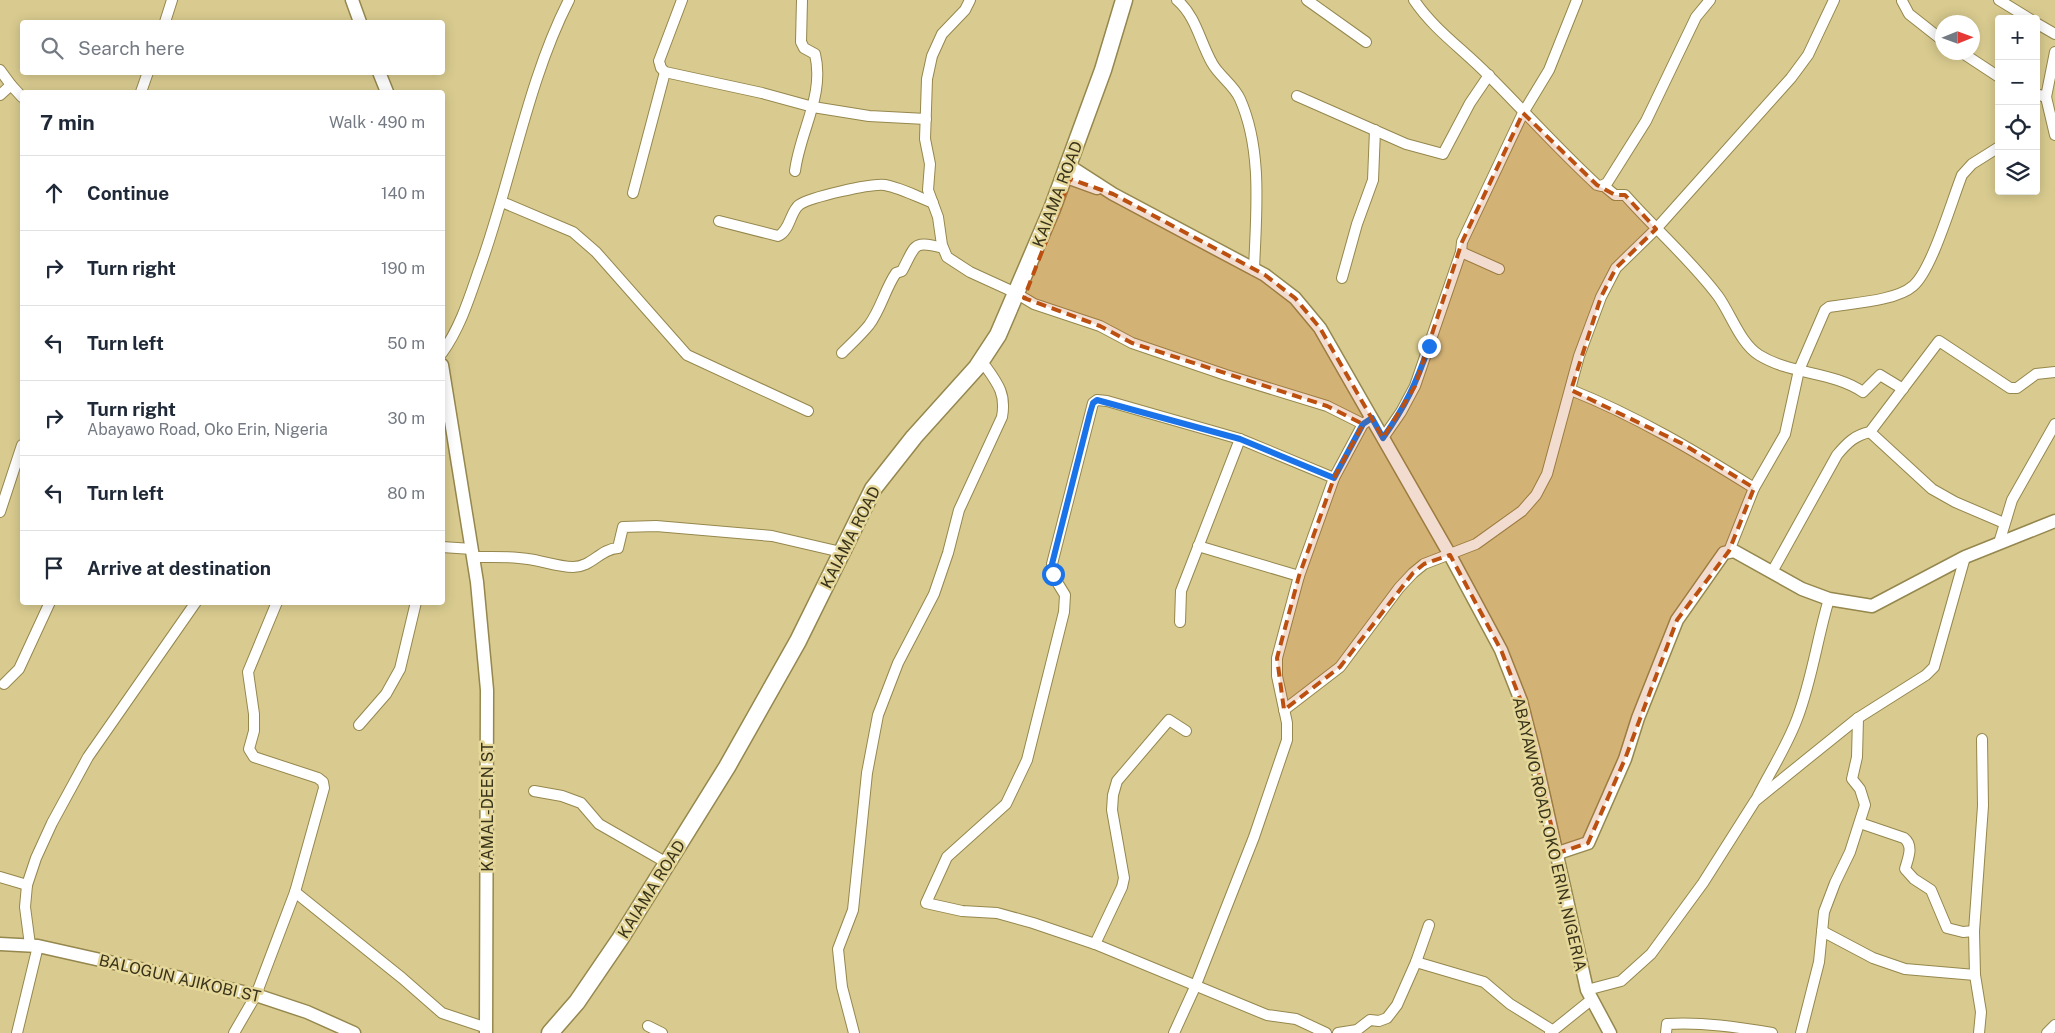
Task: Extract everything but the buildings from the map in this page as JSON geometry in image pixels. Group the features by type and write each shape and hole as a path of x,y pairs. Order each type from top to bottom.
{"highway":[{"name":"KAIAMA ROAD","path":"1069,172 1124,0"},
{"name":"KAIAMA ROAD","path":"561,1033 591,995 619,954 733,770 801,651 885,484 908,454 963,396 986,368 1001,345 1120,40 1131,0"},
{"name":"KAIAMA ROAD","path":"550,1033 567,1015 600,970 727,767 815,608 866,502 881,477 966,381 988,351 1020,296"}],"street":[{"path":"166,20 172,0"},
{"path":"352,0 359,20"},
{"path":"445,348 461,321 502,202 552,34 569,0"},
{"path":"682,0 659,61 661,68 665,72 762,93 813,107 869,116 926,120"},
{"path":"795,171 813,107 818,79 815,54 804,48 800,42 802,0"},
{"path":"970,0 965,10 942,34 936,44 927,79 925,139 930,164 928,190 938,217 944,248 948,257 954,263 1034,304 1100,326 1132,343 1226,376 1327,406 1367,421 1334,478 1299,576 1277,658 1277,676 1288,731 1282,758 1254,837 1195,987 1174,1033"},
{"path":"1177,0 1187,9 1213,64 1239,97 1252,136 1256,219 1254,270"},
{"path":"1306,0 1366,42"},
{"path":"1414,0 1426,17 1489,76 1523,113 1596,185 1604,186 1615,195 1625,195 1718,296 1750,347 1762,356 1799,370 1836,378 1863,392 1880,374 1903,389"},
{"path":"1383,438 1401,412 1415,386 1462,242 1523,113 1549,70 1577,0"},
{"path":"1604,186 1646,121 1701,7 1710,0"},
{"path":"1284,710 1340,667 1399,588 1413,573 1424,564 1476,544 1522,511 1536,495 1547,474 1579,356 1601,297 1616,268 1656,229 1791,78 1808,55 1834,0"},
{"path":"1898,0 1909,0"},
{"path":"2000,0 2024,15"},
{"path":"1902,1 1909,14 1935,34"},
{"path":"2040,25 2055,34"},
{"path":"2055,52 2041,96 2055,135"},
{"path":"1973,60 1995,74"},
{"path":"0,70 20,94"},
{"path":"633,193 665,72"},
{"path":"142,90 147,75"},
{"path":"381,75 386,90"},
{"path":"1297,96 1406,144 1445,152 1463,115 1489,76"},
{"path":"0,95 11,85"},
{"path":"1342,278 1357,224 1373,180 1375,130"},
{"path":"1729,551 1754,488 1785,434 1799,370 1824,310 1829,307 1896,295 1913,286 1928,268 1962,175 1972,164 1995,150"},
{"name":"ABAYAWO ROAD, OKO ERIN, NIGERIA","path":"1069,172 1265,275 1295,298 1320,328 1367,421 1383,438 1450,555 1501,650 1521,702 1558,853 1589,995 1610,1033"},
{"path":"719,221 778,236 783,233 798,205 815,197 877,185 890,186 932,203"},
{"path":"502,202 573,232 596,252 687,355 808,411"},
{"path":"842,353 869,324 881,302 886,287 896,273 902,271 914,247 928,243 944,248"},
{"path":"1460,252 1499,270"},
{"path":"1772,572 1838,455 1847,443 1861,434 1870,432 1939,341 2010,388 2017,388 2042,372 2055,372"},
{"path":"854,1033 842,987 838,949 853,910 867,773 878,715 898,663 934,594 948,553 959,510 1002,417 1004,404 1002,390 986,368"},
{"name":"KAMAL-DEEN ST","path":"445,384 478,582 487,690 486,1031"},
{"path":"1571,390 1611,406 1683,444 1754,488"},
{"path":"1326,1033 1296,1019 1267,1015 1195,987 1095,944 997,913 962,911 926,903 947,857 1006,804 1027,760 1064,612 1065,595 1057,582 1052,564 1093,403 1097,400 1107,401 1240,439 1334,478"},
{"path":"1999,543 2012,500 2055,424"},
{"path":"1870,432 1932,489 1955,502 2004,523"},
{"path":"1180,622 1182,590 1240,439"},
{"path":"0,512 2,499 20,450"},
{"path":"1558,853 1588,843 1626,759 1638,718 1677,620 1724,553 1734,551 1802,588 1829,599 1872,606 1965,557 2055,521"},
{"path":"445,548 574,567 588,565 608,548 618,548 623,527 630,526 672,527 772,536 841,552"},
{"path":"1198,546 1299,576"},
{"path":"1755,802 1858,718 1934,667 1965,557"},
{"path":"1416,962 1484,982 1510,1004 1551,1031 1589,995 1621,981 1651,954 1703,883 1755,802 1797,720 1813,669 1829,599"},
{"path":"4,684 19,669 49,605"},
{"path":"17,1033 34,945 25,907 27,885 36,858 52,823 88,757 194,605"},
{"path":"234,1033 256,995 295,892 324,788 323,782 318,778 254,757 249,749 254,731 254,714 248,672 276,605"},
{"path":"359,725 386,694 400,669 415,605"},
{"path":"1801,1033 1819,962 1824,912 1834,882 1850,852 1865,804 1860,789 1852,779 1857,757 1858,718"},
{"path":"1095,944 1122,887 1124,878 1112,810 1117,781 1169,720 1186,731"},
{"path":"1979,1033 1981,1012 1975,975 1974,931 1984,806 1982,739"},
{"path":"534,791 562,796 581,803 599,824 667,863"},
{"path":"1860,823 1904,838 1910,848 1905,869 1914,879 1931,890 1947,928 1963,932 1974,931"},
{"path":"0,877 27,885"},
{"path":"295,892 402,978 442,1014 486,1031"},
{"path":"1338,1033 1357,1030 1370,1020 1379,1021 1386,1018 1397,1005 1416,962 1429,925"},
{"path":"1822,931 1873,958 1905,969 1975,975"},
{"name":"BALOGUN AJIKOBI ST","path":"0,944 34,945 256,995 307,1012 354,1033"},
{"path":"1666,1033 1668,1024 1681,1023 1714,1024 1772,1033"},
{"path":"2047,1033 2055,1025"},
{"path":"648,1026 662,1033"}],"highlighted area":[{"path":"1523,113 1597,185 1615,195 1625,195 1656,229 1616,268 1601,297 1571,390 1683,444 1754,488 1729,551 1677,620 1625,759 1588,843 1558,853 1521,701 1501,650 1450,555 1424,564 1413,573 1340,667 1284,710 1277,658 1299,576 1334,478 1363,424 1327,406 1132,343 1100,326 1024,298 1070,179 1113,194 1265,275 1295,298 1320,328 1383,438 1415,386 1462,242"}],"route":[{"path":"1053,574 1052,564 1077,471 1090,413 1093,403 1097,400 1107,401 1240,439 1334,478 1363,424 1372,418 1383,438 1409,400 1429,346"}]}
